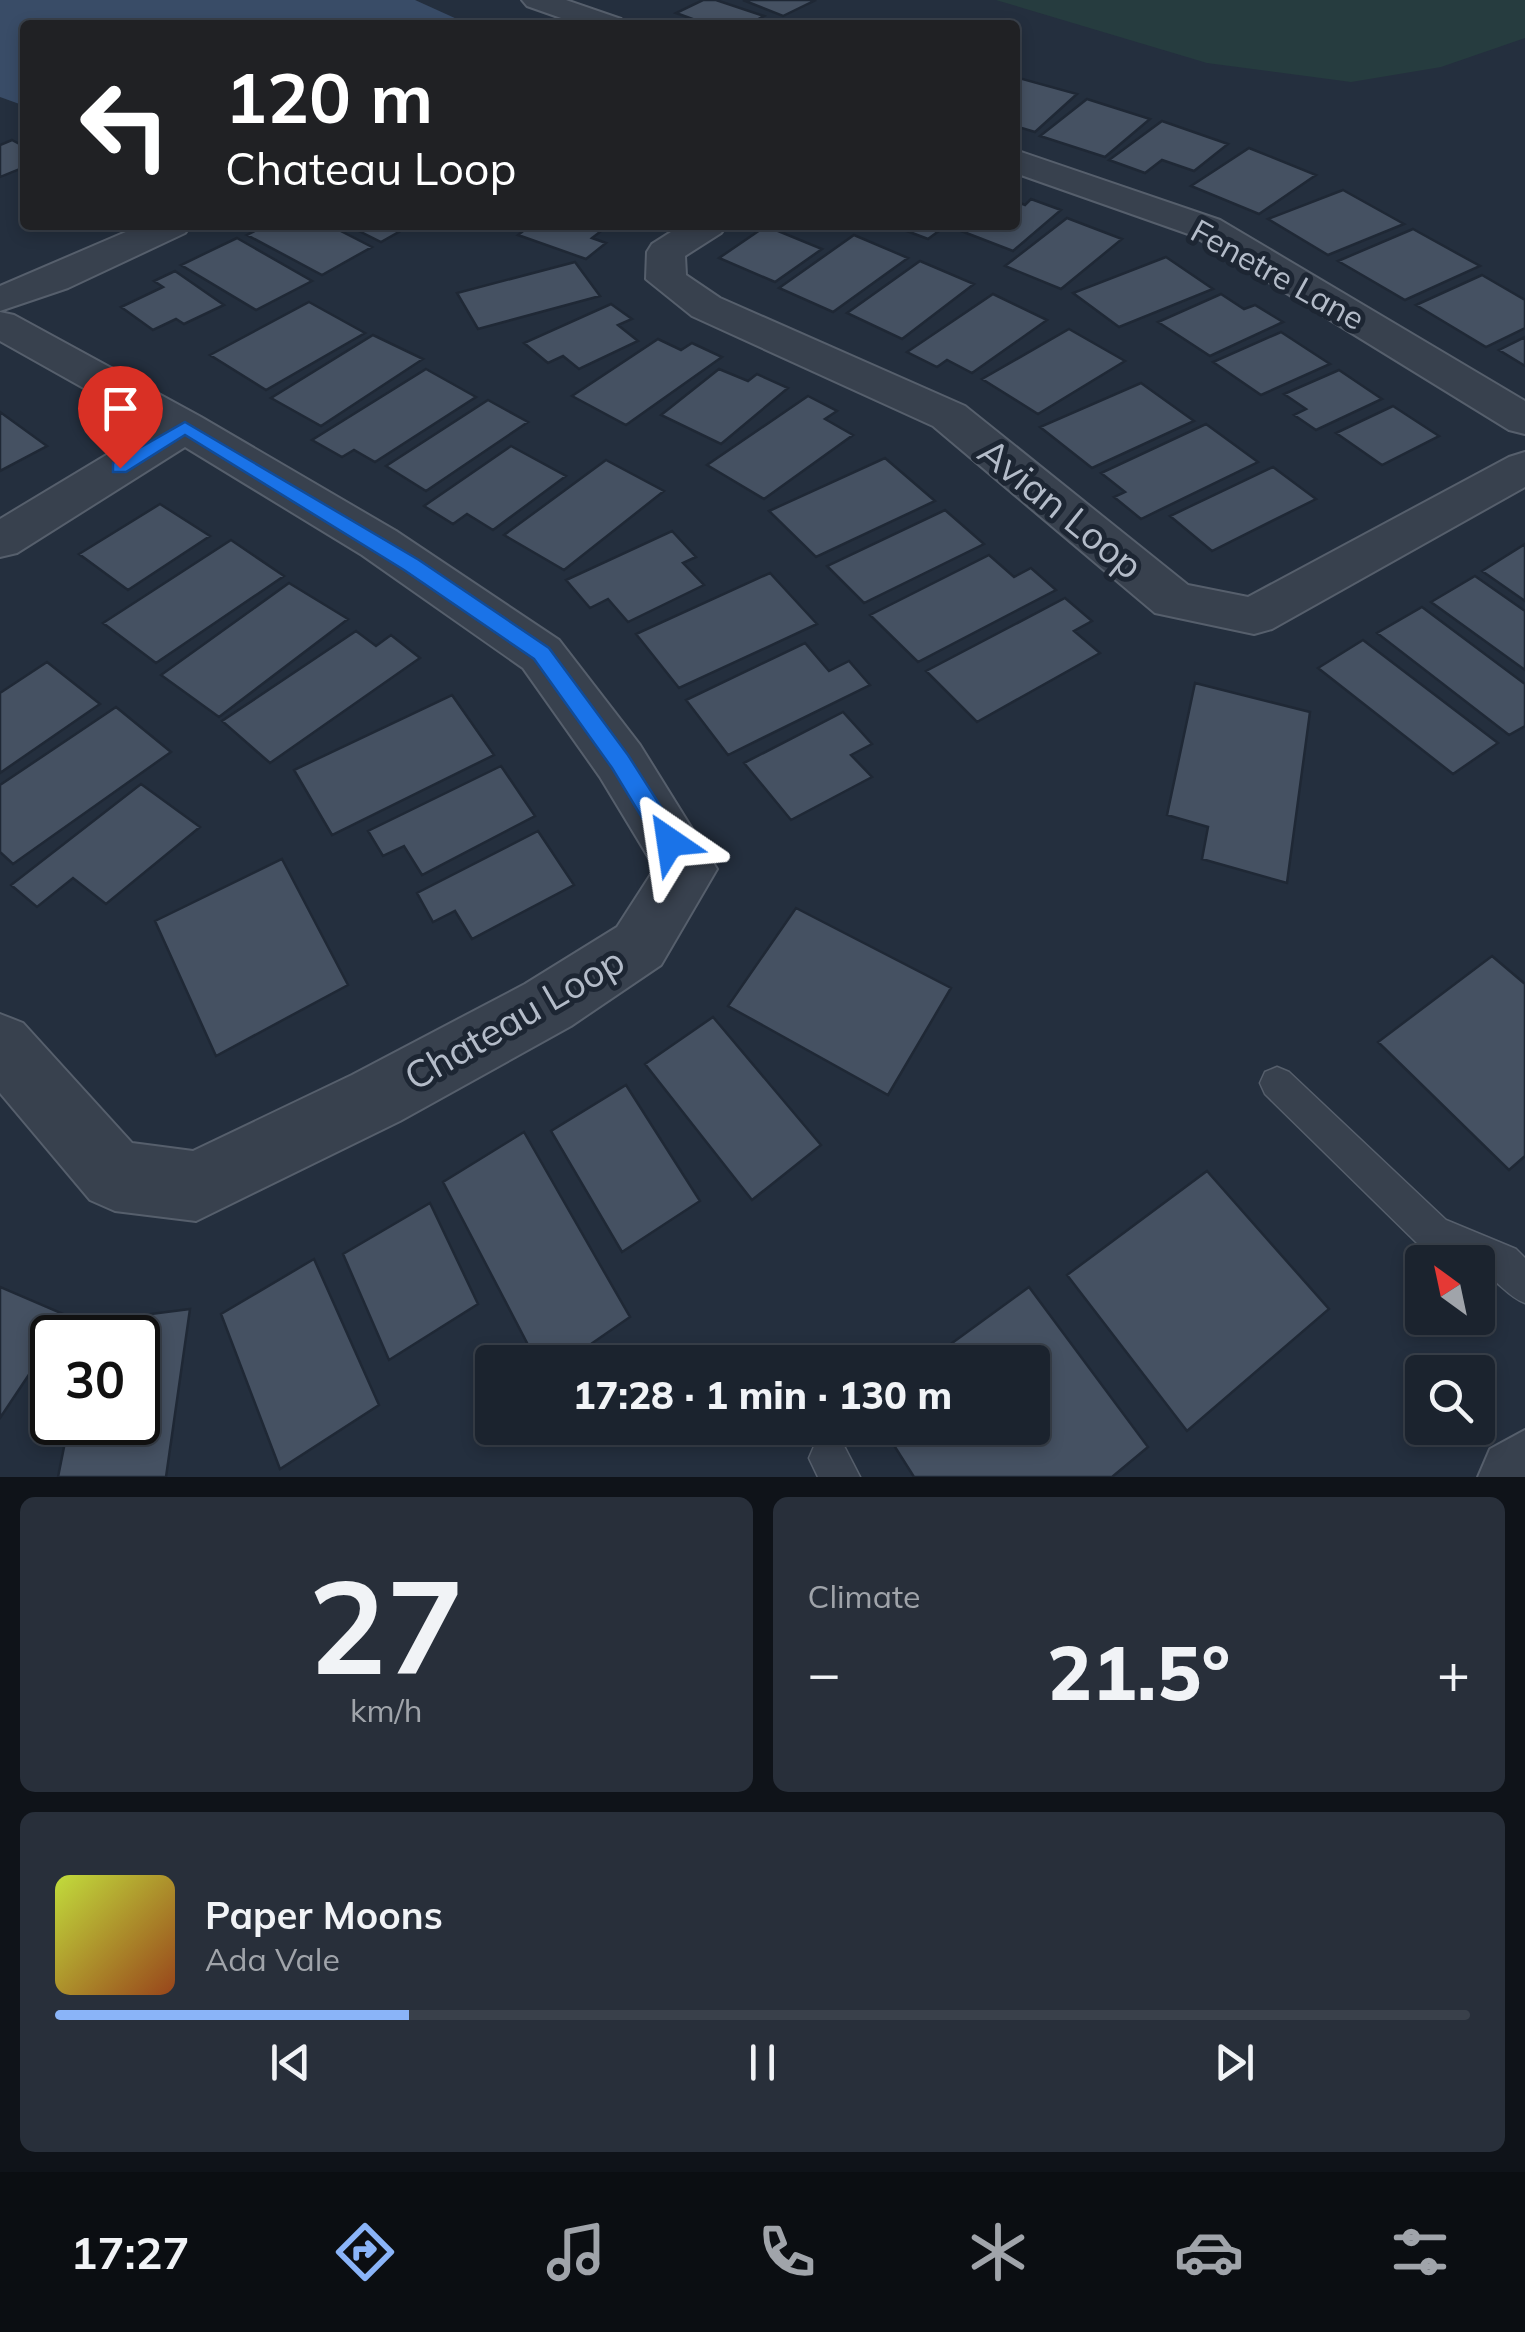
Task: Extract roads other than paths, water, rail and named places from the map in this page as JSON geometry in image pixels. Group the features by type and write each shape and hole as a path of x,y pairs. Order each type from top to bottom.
{"street":[{"path":"537,0 586,20"},
{"path":"598,20 632,0"},
{"name":"Fenetre Lane","path":"1020,164 1207,228 1525,420"},
{"path":"0,299 54,280 161,230"},
{"name":"Avian Loop","path":"700,230 666,252 666,279 706,308 949,416 1172,600 1254,616 1525,467"},
{"name":"Chateau Loop","path":"0,324 185,427 379,543 541,654 620,761 687,869 639,946 548,1005 376,1098 196,1186 114,1176 0,1044"},
{"path":"0,541 185,427"},
{"path":"1518,1477 1525,1470"}],"lane":[{"path":"1277,1082 1433,1234 1503,1262 1525,1285"}],"water":[{"path":"0,0 415,0 459,20 20,20 20,104 0,97"}]}
